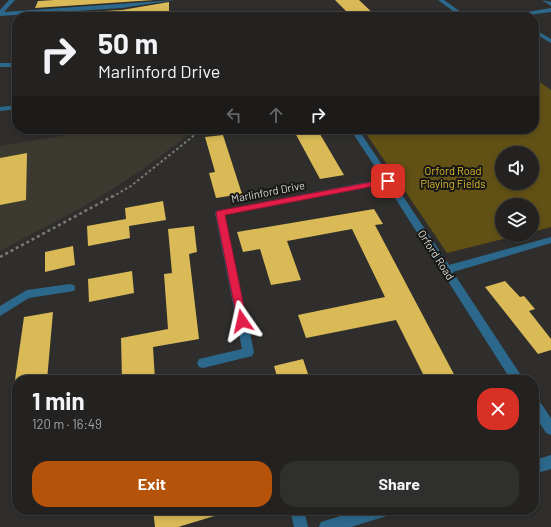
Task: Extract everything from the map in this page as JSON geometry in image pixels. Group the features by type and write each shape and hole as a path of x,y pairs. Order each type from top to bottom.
{"street":[{"path":"0,14 12,0"},
{"path":"30,12 122,6 172,0"},
{"path":"441,0 458,12"},
{"path":"545,0 551,4"},
{"path":"538,12 551,10"},
{"path":"0,14 12,13"},
{"path":"539,33 551,41"},
{"path":"0,65 12,65"},
{"path":"0,109 12,108"},
{"name":"Orford Road","path":"357,134 515,375"},
{"name":"Marlinford Drive","path":"203,363 248,352 220,213 388,181"},
{"path":"446,270 551,240"},
{"path":"0,312 27,294 70,288"},
{"path":"539,411 551,429"},
{"path":"539,466 551,462"},
{"path":"298,515 301,527"},
{"path":"326,527 368,515"}],"path":[{"path":"0,257 131,186 196,134"}],"shaded area":[{"path":"72,134 189,134 146,167 111,190 79,209 0,251 0,146"}],"green space":[{"name":"Orford Road Playing Fields","path":"539,82 551,90 551,227 539,230 539,198 495,198 495,241 447,253 366,134 539,134"}],"building":[{"path":"154,0 35,8 38,1"},
{"path":"335,0 359,0 372,12 346,12"},
{"path":"169,2 169,11 86,12 122,10"},
{"path":"296,134 320,134 344,175 320,179"},
{"path":"223,135 242,194 216,198 209,173 215,172 205,137"},
{"path":"27,153 26,200 0,205 0,158"},
{"path":"163,201 166,220 129,226 130,238 88,246 87,226 126,219 125,208"},
{"path":"374,209 383,224 375,225 454,375 424,375 396,320 306,338 298,315 385,297 352,229 287,241 301,280 271,285 260,249 243,252 237,232"},
{"path":"194,226 197,252 189,254 199,339 153,347 155,375 122,375 121,338 168,329 164,274 172,273 168,229"},
{"path":"73,246 75,265 45,272 45,252"},
{"path":"132,271 134,293 89,302 88,279"},
{"path":"505,281 520,297 524,296 535,309 529,311 551,339 551,350 538,354 485,287"},
{"path":"53,312 47,375 16,375 24,317"},
{"path":"303,359 308,375 277,375 274,366"},
{"path":"154,515 218,515 178,527 155,527"}],"route":[{"path":"242,321 220,213 388,181"}]}
